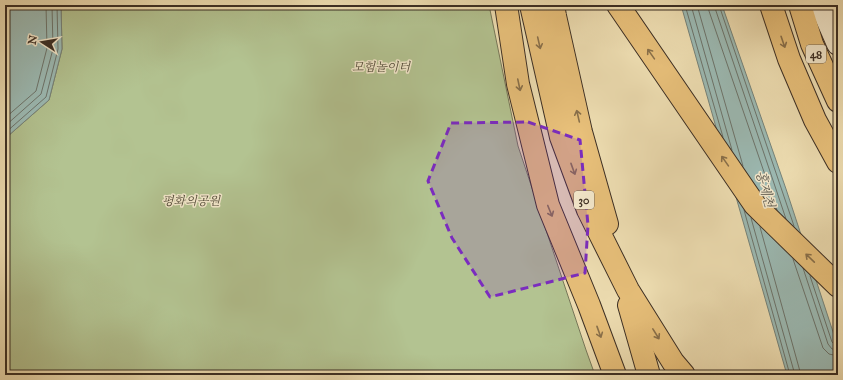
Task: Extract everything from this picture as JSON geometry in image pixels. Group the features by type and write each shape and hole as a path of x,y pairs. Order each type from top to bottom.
{"main road":[{"path":"506,5 518,84 548,206 589,305 614,375"},
{"name":"30","path":"532,5 561,137 588,210 628,290 673,362 684,375"},
{"path":"553,5 554,16 582,132 649,375"},
{"path":"618,5 755,205 838,286"},
{"path":"771,5 789,59 815,120 838,162"},
{"name":"48","path":"800,5 812,44 838,101"},
{"path":"821,5 838,44"}],"highlighted area":[{"path":"528,122 580,140 588,225 585,273 490,297 452,238 428,181 451,123"}],"green space":[{"name":"평화의공원","path":"61,5 489,5 518,146 595,375 5,375 5,143 8,136 49,100 62,49"}],"water":[{"path":"5,5 61,5 62,49 49,100 8,136 5,142"},
{"name":"홍제천","path":"681,5 722,5 786,189 838,347 838,375 787,375"}],"park label":[{"name":"모험놀이터","path":"381,67"}]}
